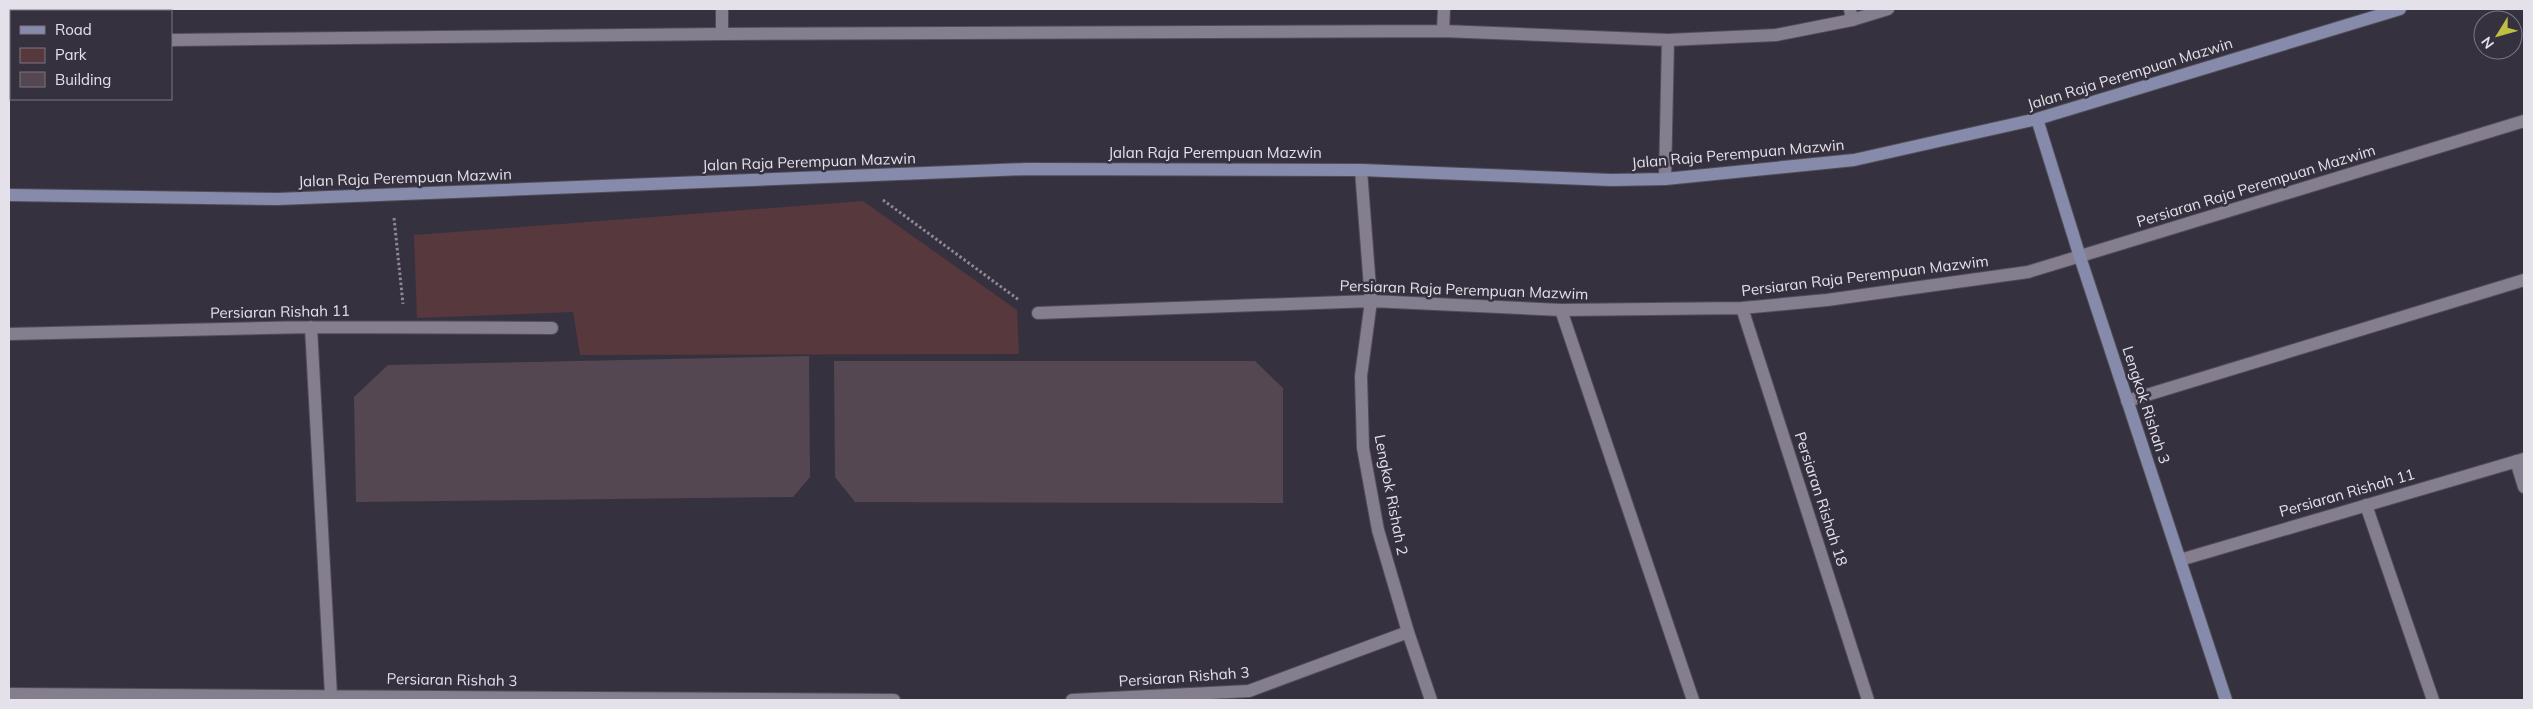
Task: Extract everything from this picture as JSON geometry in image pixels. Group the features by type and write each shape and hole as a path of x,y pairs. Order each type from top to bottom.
{"main road":[{"name":"Jalan Raja Perempuan Mazwin","path":"9,195 278,200 1028,169 1361,170 1611,180 1665,179 1854,160 2037,119 2400,9"},
{"name":"Lengkok Rishah 3","path":"2037,119 2127,402 2226,700"}],"street":[{"path":"722,9 722,34"},
{"path":"1443,31 1444,9"},
{"path":"172,40 722,34 1443,31 1668,40 1776,35 1851,14 1888,9"},
{"path":"1665,179 1668,40"},
{"name":"Persiaran Raja Perempuan Mazwim","path":"1038,314 1371,301 1561,310 1742,308 1827,300 2028,272 2524,121"},
{"name":"Lengkok Rishah 2","path":"1361,170 1371,301 1361,376 1363,448 1378,530 1408,632 1431,700"},
{"path":"2127,402 2524,280"},
{"name":"Persiaran Rishah 18","path":"1742,308 1868,700"},
{"path":"1561,310 1693,700"},
{"path":"311,327 331,695"},
{"name":"Persiaran Rishah 11","path":"9,334 311,327 552,328"},
{"path":"2520,460 2524,487"},
{"name":"Persiaran Rishah 11","path":"2180,560 2520,460"},
{"path":"2366,505 2433,700"},
{"name":"Persiaran Rishah 3","path":"1072,700 1249,691 1408,632"},
{"name":"Persiaran Rishah 3","path":"9,694 894,700"}],"path":[{"path":"850,176 1038,314"},
{"path":"392,195 405,327"}],"green space":[{"path":"863,201 1017,310 1019,354 580,355 573,312 417,318 414,235"}],"building":[{"path":"809,356 810,477 793,497 356,502 354,397 388,365"},
{"path":"834,361 1255,361 1283,388 1283,503 855,502 835,477"}]}
